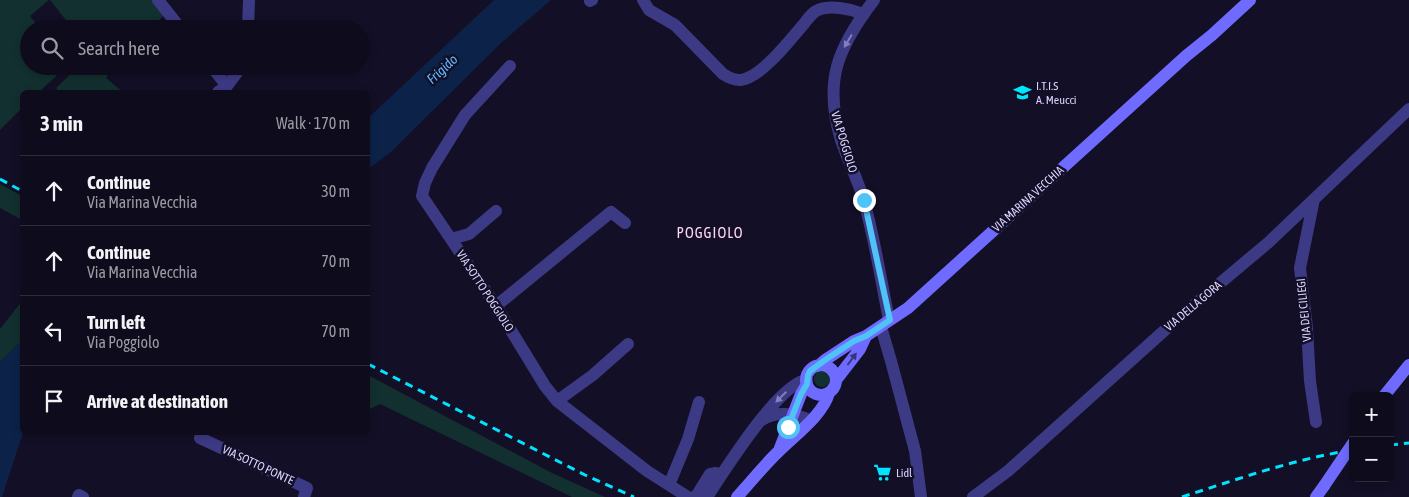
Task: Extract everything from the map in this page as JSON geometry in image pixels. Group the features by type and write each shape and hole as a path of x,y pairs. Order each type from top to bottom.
{"main road":[{"name":"VIA MARINA VECCHIA","path":"1186,56 1208,31 1242,0"},
{"name":"VIA MARINA VECCHIA","path":"818,366 908,308 1250,0"},
{"name":"VIA MARINA VECCHIA","path":"836,380 860,348 866,336"},
{"path":"1387,392 1409,365"},
{"path":"737,497 778,451 824,405 829,393 834,389 836,380 830,369 818,366 810,371 778,451"},
{"path":"807,382 810,389 817,394 829,393"},
{"path":"1316,497 1349,449"}],"street":[{"path":"158,0 174,20"},
{"path":"248,20 249,0"},
{"path":"643,0 649,10 675,25 723,74 732,80 742,80 758,73 816,11 843,9 864,14"},
{"name":"VIA POGGIOLO","path":"874,0 841,51 835,72 833,104 842,141 864,200 885,323"},
{"name":"VIA SOTTO POGGIOLO","path":"510,66 465,115 425,183 422,196 496,306 545,386 557,401 624,454 688,497"},
{"path":"216,75 223,89 235,75"},
{"name":"VIA DELLA GORA","path":"972,497 1008,471 1175,321 1269,242 1409,109"},
{"name":"VIA DEI CILIEGI","path":"1314,199 1300,268 1307,328 1310,381 1316,422"},
{"path":"451,239 469,234 496,211"},
{"path":"496,306 611,212 625,223"},
{"path":"885,323 892,361 914,451 921,497"},
{"path":"557,401 593,375 628,344"},
{"path":"707,497 760,421 781,396 797,383 807,382"},
{"path":"669,485 688,439 699,402"},
{"path":"760,421 777,414 793,415 810,420"},
{"name":"VIA SOTTO PONTE","path":"200,438 307,488 304,497"},
{"path":"694,497 710,474 716,473 721,475"},
{"path":"78,497 79,495 83,497"}],"green space":[{"path":"0,0 49,0 30,16 33,20 20,20 20,75 57,75 41,90 20,90 20,110 0,130"},
{"path":"50,0 154,0 165,14 159,20 66,20"},
{"path":"70,75 108,75 106,78 121,90 58,90 56,88"},
{"path":"0,184 20,195 20,219 0,208"},
{"path":"20,304 20,343 0,363 0,329"},
{"path":"822,371 828,373 830,379 828,385 822,387 816,385 814,379 816,373"},
{"path":"370,376 550,472 605,497 572,497 380,404 370,409"}],"water":[{"name":"Frigido","path":"494,0 551,0 500,44 391,152 370,168 370,116"},
{"path":"20,343 20,435 22,435 2,497 0,497 0,363"}],"railway":[{"path":"0,179 20,190"},
{"path":"370,365 585,475 634,497"},
{"path":"1394,445 1409,443"},
{"path":"1182,497 1288,464 1349,451"}],"place":[{"name":"I.T.I.S A. Meucci","path":"1022,93"},
{"name":"Lidl","path":"882,473"}],"district":[{"name":"POGGIOLO","path":"710,232"}],"route":[{"path":"788,427 804,387 807,384 810,371 854,341 866,336 890,320 864,200"}]}
